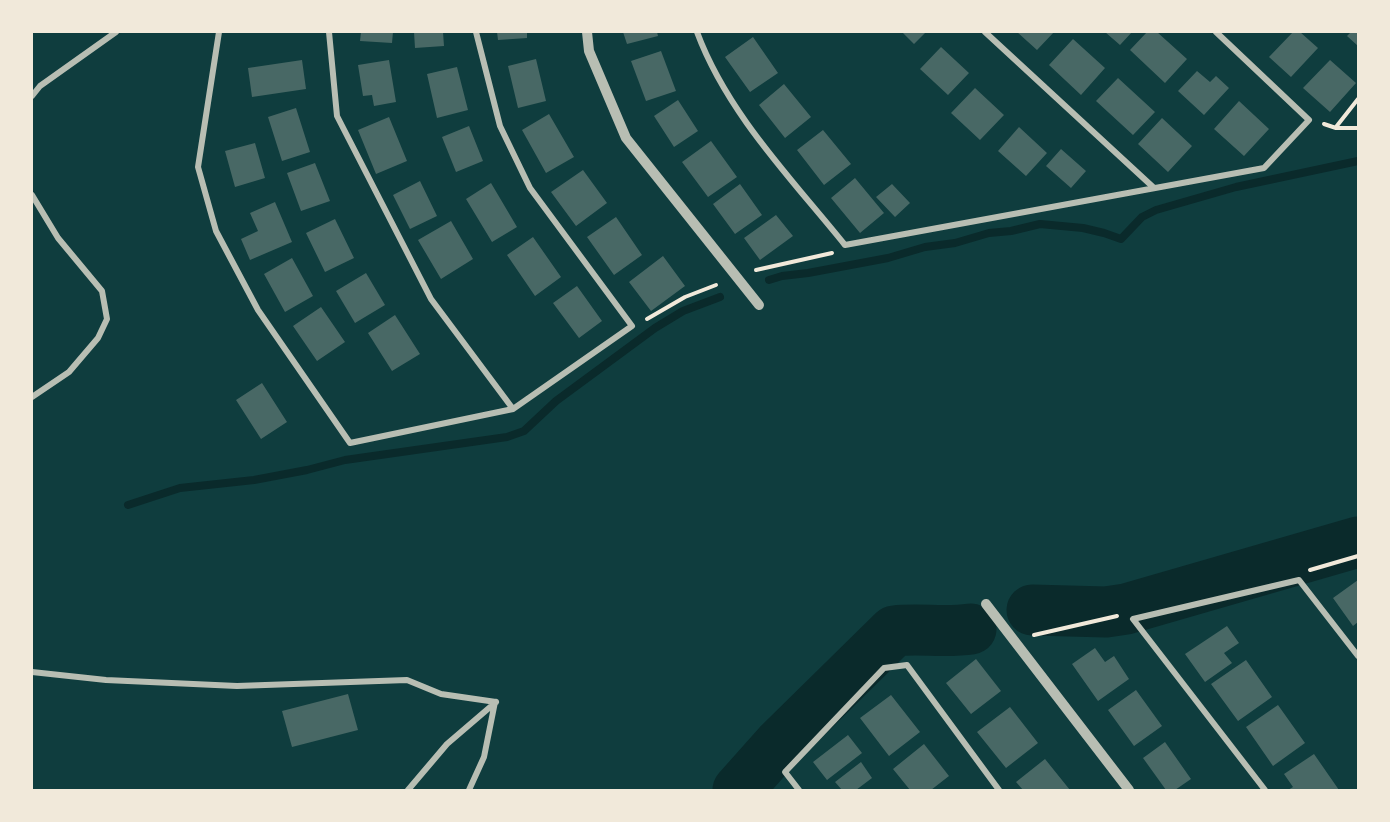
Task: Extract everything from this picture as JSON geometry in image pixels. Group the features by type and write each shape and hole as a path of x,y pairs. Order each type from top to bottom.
{"street":[{"path":"32,96 40,86 116,32"},
{"path":"219,32 198,167 216,231 258,310 350,443 513,409 632,326 530,188 500,126 476,32"},
{"path":"329,32 337,116 431,299 513,409"},
{"path":"587,32 589,51 626,138 759,305"},
{"path":"697,32 706,57 734,106 844,244 1264,168 1309,120 1216,32"},
{"path":"985,32 1153,187"},
{"path":"32,195 58,238 102,291 107,319 98,338 69,372 32,397"},
{"path":"1265,790 1133,619 1299,580 1359,656"},
{"path":"986,604 1129,790"},
{"path":"799,790 785,772 884,668 907,665 999,790"},
{"path":"32,672 106,680 237,686 407,680 441,694 496,702"},
{"path":"408,790 447,744 496,702"},
{"path":"469,790 484,758 496,702"}],"path":[{"path":"1336,128 1359,99"},
{"path":"1309,120 1336,128 1359,128"},
{"path":"756,270 835,253 844,244"},
{"path":"632,326 686,297 716,285"},
{"path":"1299,580 1307,571 1359,556"},
{"path":"1032,635 1117,616 1133,619"}],"building":[{"path":"361,32 393,32 392,43 360,41"},
{"path":"414,32 443,32 444,46 415,48"},
{"path":"497,32 527,32 527,38 498,40"},
{"path":"623,32 657,32 658,36 627,44"},
{"path":"902,32 926,32 914,44"},
{"path":"1017,32 1054,32 1037,50"},
{"path":"1105,32 1132,32 1120,45"},
{"path":"1147,32 1157,32 1187,59 1165,83 1130,50"},
{"path":"1293,32 1300,32 1318,48 1291,77 1269,57"},
{"path":"1351,32 1358,32 1358,46 1347,36"},
{"path":"753,37 778,73 750,92 725,57"},
{"path":"1073,39 1105,68 1081,95 1049,65"},
{"path":"941,47 969,73 948,95 920,69"},
{"path":"661,51 676,91 646,101 631,61"},
{"path":"536,59 546,101 518,108 508,66"},
{"path":"302,60 306,89 252,97 248,68"},
{"path":"389,60 396,102 374,106 372,95 363,96 358,65"},
{"path":"1330,60 1356,83 1330,112 1303,88"},
{"path":"457,67 468,110 437,118 427,74"},
{"path":"1197,71 1210,82 1216,76 1229,88 1204,115 1178,91"},
{"path":"1118,78 1155,112 1133,135 1096,101"},
{"path":"784,84 811,117 785,138 759,105"},
{"path":"975,88 1004,115 980,140 951,113"},
{"path":"678,100 698,131 674,147 654,116"},
{"path":"1239,101 1269,129 1244,156 1214,129"},
{"path":"296,108 310,152 282,161 268,117"},
{"path":"549,114 574,157 546,173 522,130"},
{"path":"389,117 407,161 376,174 358,130"},
{"path":"1162,118 1192,146 1168,172 1138,144"},
{"path":"469,126 483,161 456,172 442,137"},
{"path":"1019,127 1047,153 1026,176 998,151"},
{"path":"823,130 851,164 824,185 797,150"},
{"path":"711,141 737,177 708,197 682,162"},
{"path":"255,143 265,178 235,187 225,151"},
{"path":"1061,149 1086,171 1071,188 1046,166"},
{"path":"315,163 330,201 301,211 287,173"},
{"path":"583,170 607,203 576,226 551,192"},
{"path":"855,178 884,213 860,233 831,198"},
{"path":"420,181 437,216 410,229 393,195"},
{"path":"491,183 517,227 492,242 466,199"},
{"path":"740,184 762,215 735,234 713,204"},
{"path":"892,184 910,203 895,217 876,197"},
{"path":"275,202 292,242 250,260 241,239 258,231 250,213"},
{"path":"776,215 793,236 760,260 744,238"},
{"path":"616,217 642,255 614,275 587,237"},
{"path":"335,219 354,258 325,272 306,233"},
{"path":"451,221 473,259 441,279 418,240"},
{"path":"533,237 561,277 535,296 507,255"},
{"path":"663,256 685,286 651,311 629,282"},
{"path":"292,258 313,296 285,312 264,274"},
{"path":"366,273 385,305 355,323 336,291"},
{"path":"577,286 602,321 579,338 553,303"},
{"path":"321,307 345,342 317,361 293,326"},
{"path":"395,315 420,354 392,371 368,333"},
{"path":"262,383 287,422 261,439 236,400"},
{"path":"1358,580 1358,622 1353,626 1333,598"},
{"path":"1227,626 1239,643 1224,653 1232,663 1205,682 1185,654"},
{"path":"1095,648 1105,662 1114,656 1129,679 1098,701 1072,664"},
{"path":"976,659 1001,691 971,714 946,683"},
{"path":"1246,660 1272,697 1238,721 1211,684"},
{"path":"1136,690 1162,726 1134,746 1108,710"},
{"path":"348,694 358,730 292,747 282,711"},
{"path":"891,695 920,732 889,756 860,718"},
{"path":"1278,705 1305,743 1273,766 1246,727"},
{"path":"1010,707 1038,743 1006,768 977,732"},
{"path":"848,735 862,753 827,780 813,762"},
{"path":"1165,742 1191,779 1175,790 1166,790 1143,758"},
{"path":"924,744 949,776 931,790 910,790 893,769"},
{"path":"1314,754 1339,790 1288,790 1293,787 1284,774"},
{"path":"1045,759 1070,790 1023,790 1016,782"},
{"path":"861,762 872,778 856,790 842,790 835,782"}],"waterway":[{"path":"769,280 888,258 925,247 955,243 989,233 1011,231 1040,224 1083,228 1121,239 1142,217 1156,210 1236,187 1358,161"},
{"path":"128,505 180,488 254,480 345,460 507,437 524,431 556,401 655,328 683,311 720,297"},
{"path":"1032,610 1106,612 1126,609 1358,542"},
{"path":"738,790 779,744 894,631 971,629"}]}
